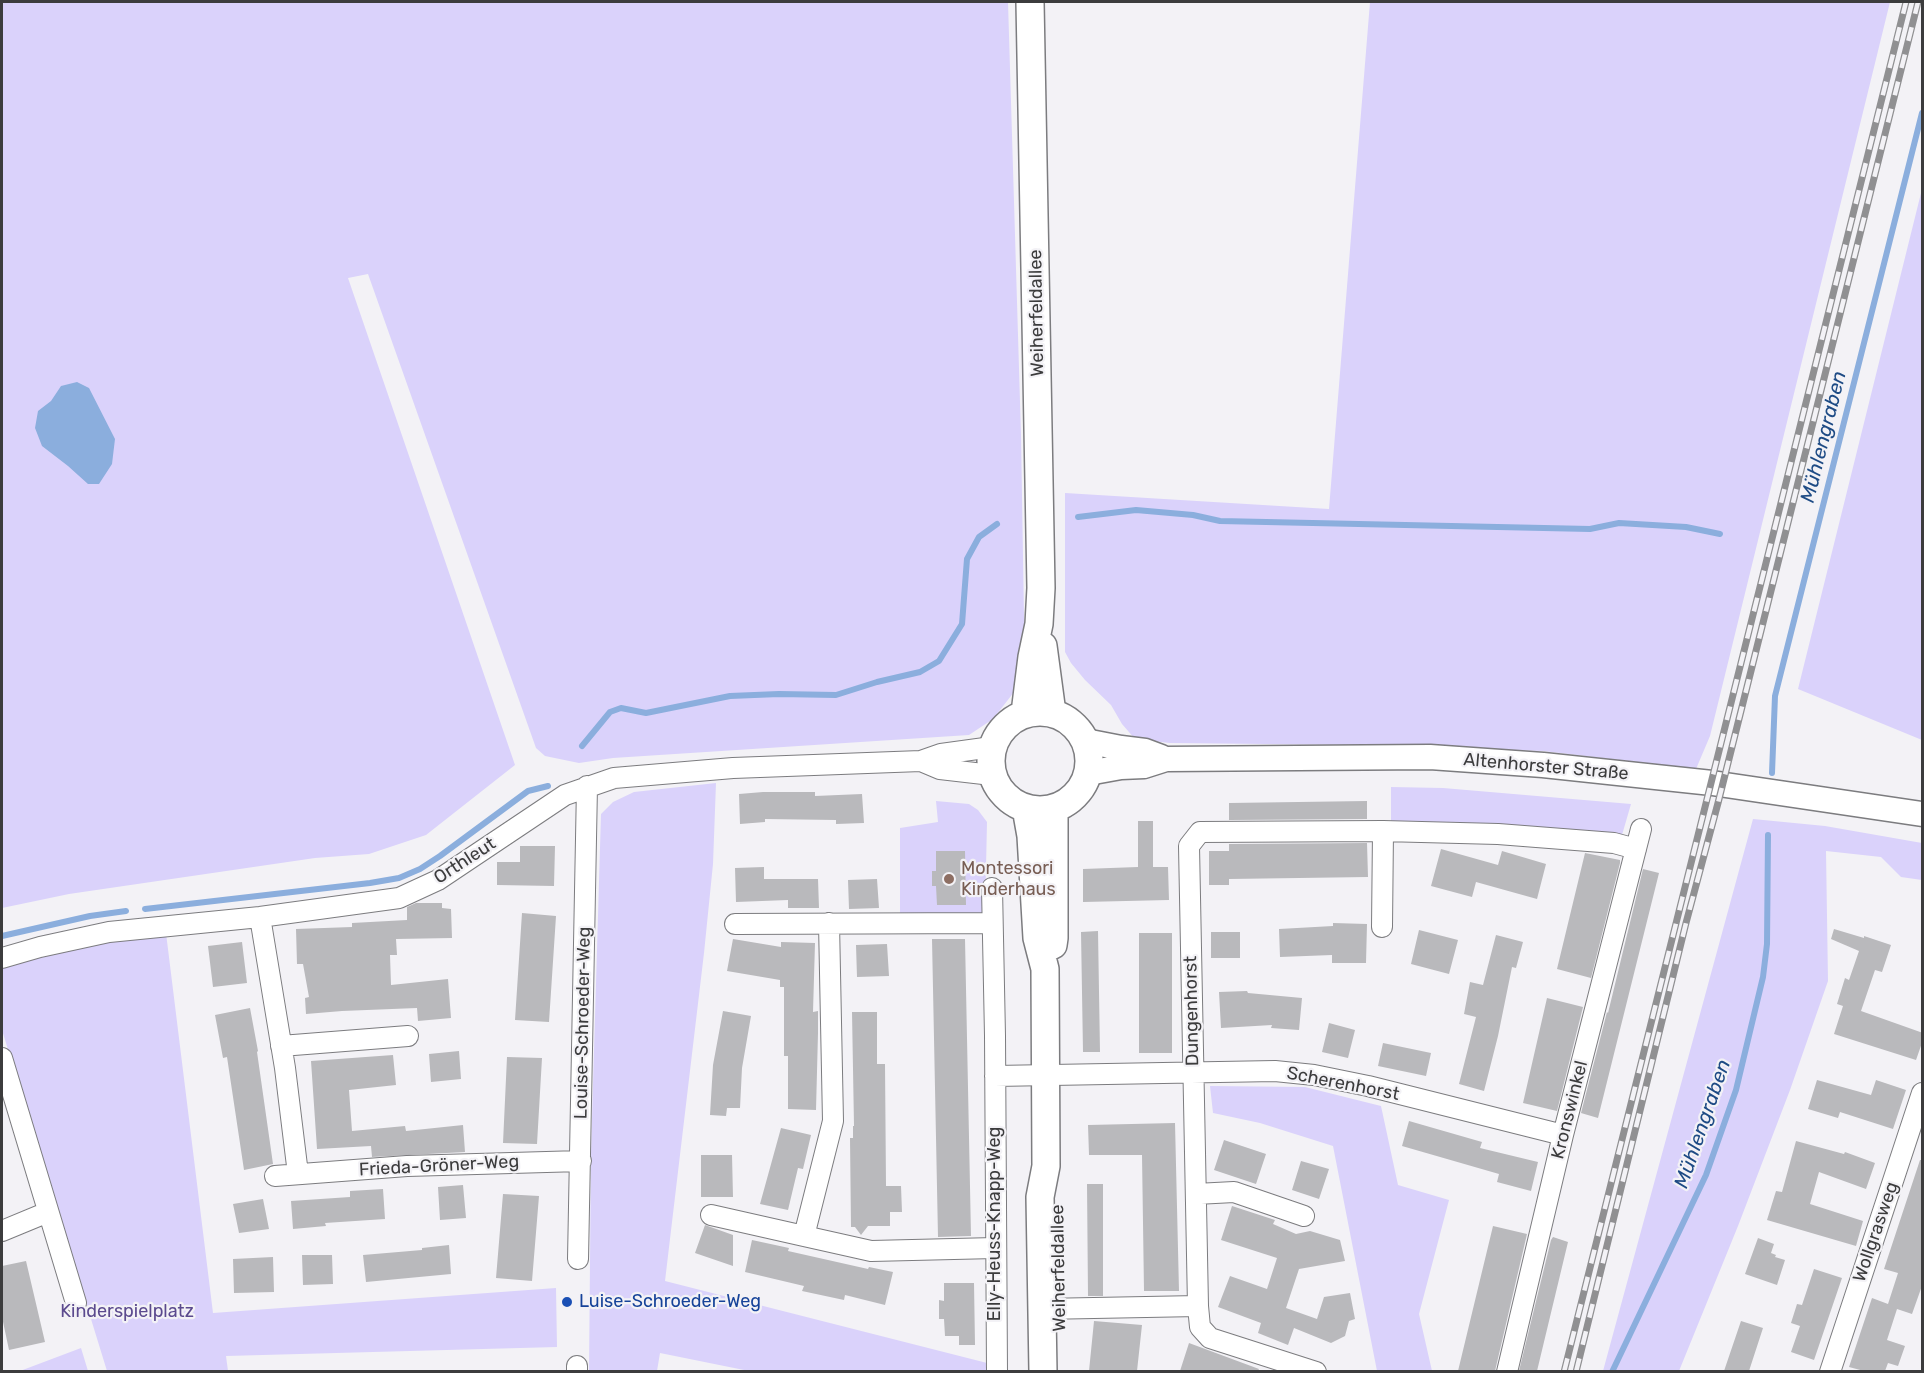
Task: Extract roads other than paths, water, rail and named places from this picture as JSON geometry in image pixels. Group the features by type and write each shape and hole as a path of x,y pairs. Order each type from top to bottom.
{"main road":[{"name":"Weiherfeldallee","path":"1025,713 1039,624 1041,588 1030,2"},
{"name":"Weiherfeldallee","path":"1039,624 1052,713"},
{"path":"1038,711 1052,713 1066,718 1077,728 1085,741 1089,756 1088,773 1076,795 1066,803 1040,810 1026,808 1011,801 999,790 992,775 990,761 992,747 999,732 1010,720 1025,713 1038,711"},
{"name":"Weiherfeldallee","path":"1026,808 1031,836 1037,938 1046,969"},
{"name":"Weiherfeldallee","path":"1043,1371 1051,1309 1058,1198 1046,1166 1046,969 1054,938 1054,808"},
{"name":"Weiherfeldallee","path":"1051,1309 1061,1371"}],"street":[{"name":"Altenhorster Straße","path":"1085,741 1145,751 1166,759"},
{"name":"Orthleut","path":"2,958 40,946 109,932 260,917 399,898 438,880 565,795 614,778 670,772 921,760 940,754 992,747"},
{"name":"Altenhorster Straße","path":"1088,773 1121,767 1144,766 1166,759 1430,757 1543,765 1712,783 1923,814"},
{"name":"Orthleut","path":"921,760 940,769 992,775"},
{"name":"Louise-Schroeder-Weg","path":"578,1259 587,786"},
{"name":"Kronswinkel","path":"1507,1371 1563,1135 1641,829"},
{"path":"1382,927 1383,831 1498,834 1614,843 1636,849"},
{"name":"Dungenhorst","path":"1316,1371 1210,1338 1200,1328 1189,846 1200,832 1383,831"},
{"name":"Elly-Heuss-Knapp-Weg","path":"992,888 997,1371"},
{"path":"260,917 281,1046 298,1174"},
{"path":"735,924 992,922"},
{"path":"804,1236 833,1121 830,923"},
{"path":"281,1046 408,1036"},
{"path":"2,1058 6,1091 48,1212 76,1303"},
{"name":"Scherenhorst","path":"1046,1075 1275,1071 1314,1075 1361,1084 1563,1135"},
{"path":"995,1076 1046,1075"},
{"name":"Wollgrasweg","path":"1830,1371 1923,1093"},
{"name":"Frieda-Gröner-Weg","path":"275,1176 407,1166 581,1161"},
{"path":"1196,1194 1234,1192 1305,1216"},
{"path":"2,1231 48,1212"},
{"path":"711,1215 871,1251 995,1248"},
{"path":"1051,1309 1198,1306"}],"water":[{"path":"77,382 89,388 115,439 112,464 99,484 88,484 42,446 35,428 38,411 51,401 61,386"}],"waterway":[{"name":"Mühlengraben","path":"1772,773 1775,696 1922,113"},
{"path":"1078,517 1136,510 1193,515 1220,521 1590,529 1619,523 1686,527 1720,534"},
{"path":"582,746 610,712 621,708 646,713 730,696 836,695 920,672 939,661 962,624 967,559 979,537 997,524"},
{"path":"145,909 399,878 420,869 440,856 528,791 548,786"},
{"name":"Mühlengraben","path":"1612,1372 1706,1175 1736,1090 1763,977 1767,944 1768,835"},
{"path":"2,936 90,916 126,911"}],"railway":[{"path":"1564,1372 1906,2"},
{"path":"1576,1372 1686,923 1918,2"}],"place":[{"name":"Montessori Kinderhaus","path":"949,879"},
{"name":"Luise-Schroeder-Weg","path":"567,1302"}],"park label":[{"name":"Kinderspielplatz","path":"127,1312"}]}
